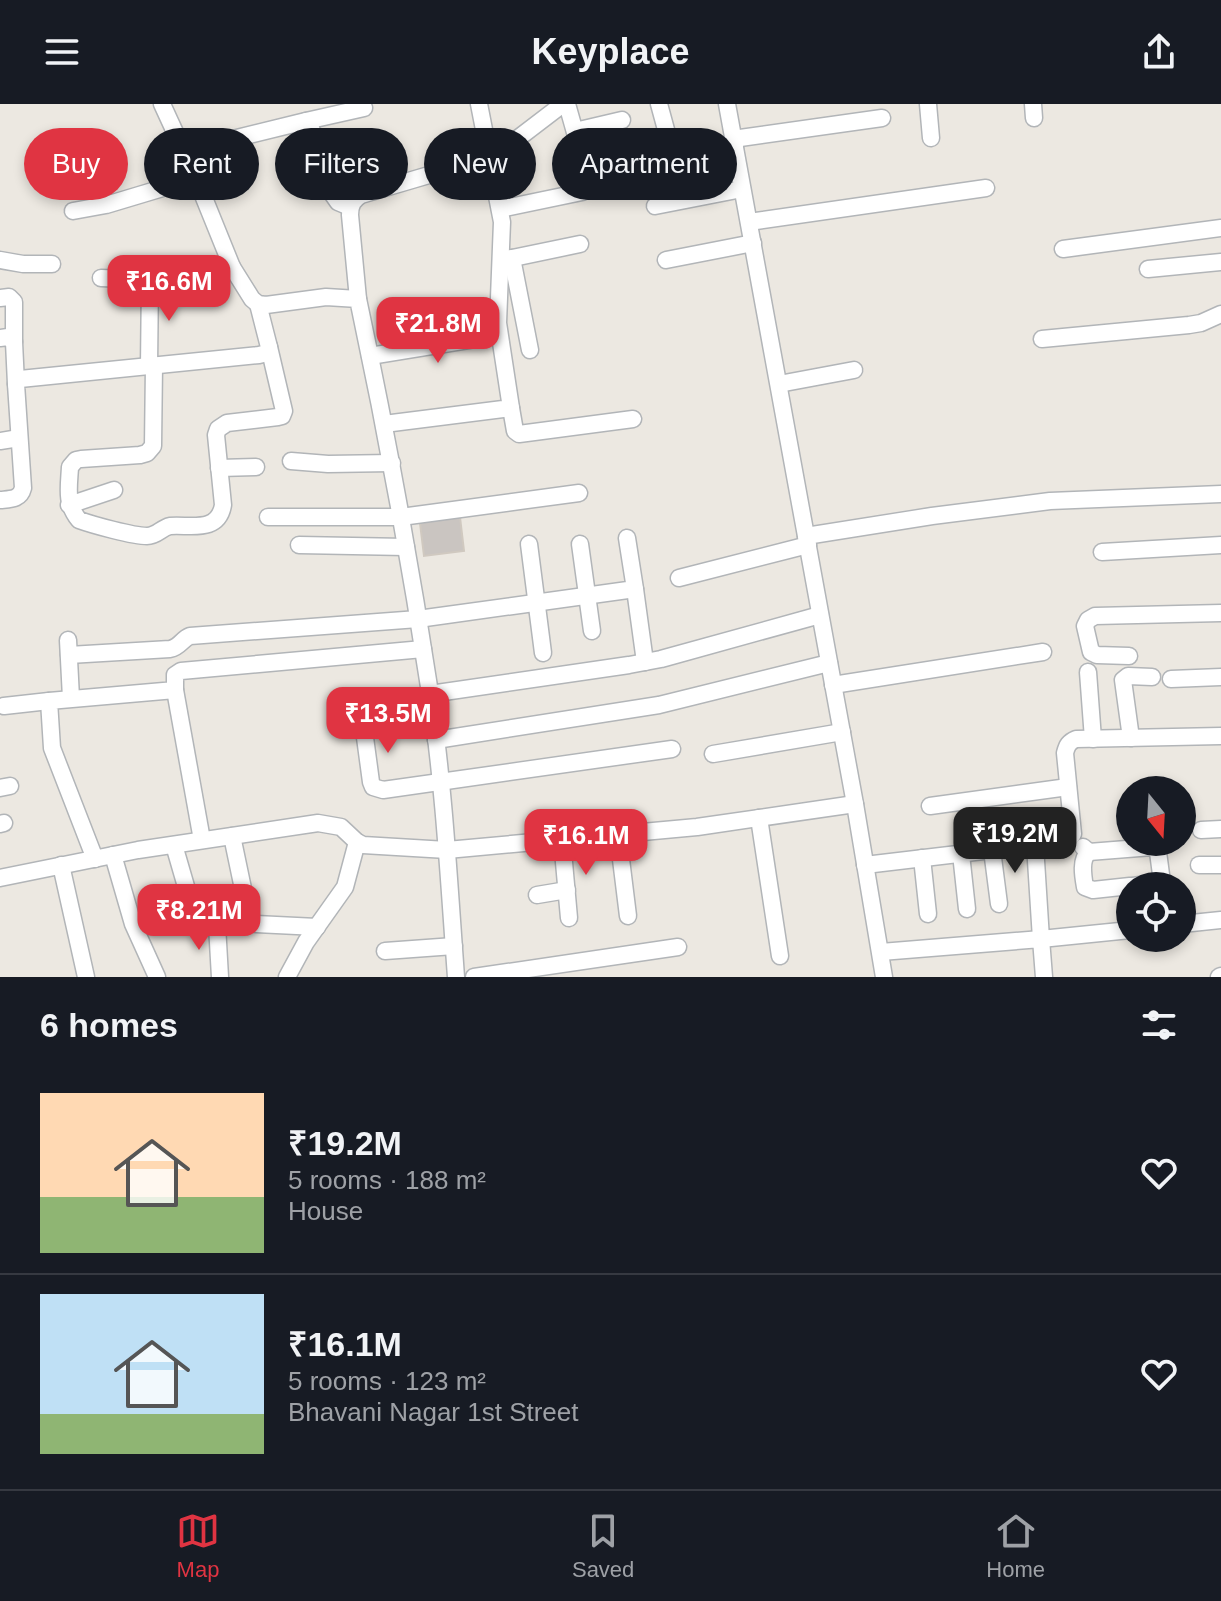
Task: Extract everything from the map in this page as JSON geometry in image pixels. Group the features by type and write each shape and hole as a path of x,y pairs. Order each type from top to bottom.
{"street":[{"path":"162,104 173,128"},
{"path":"479,104 484,128"},
{"path":"532,128 565,104 574,128"},
{"path":"659,104 666,128"},
{"path":"727,104 731,128"},
{"path":"928,104 931,138"},
{"path":"259,133 364,108"},
{"path":"737,142 882,118"},
{"path":"588,128 622,120"},
{"path":"306,121 310,125 331,192 338,202 350,207"},
{"path":"737,160 884,977"},
{"path":"424,176 361,195 354,199 350,215 358,299 392,463 430,694 441,782 456,977"},
{"path":"749,222 986,188"},
{"path":"655,206 742,189"},
{"path":"73,211 144,194"},
{"path":"500,209 552,198"},
{"path":"150,280 153,446 140,455 76,460 70,467 69,505 79,520 144,536 156,535 166,527 197,527 212,521 222,511 218,429 227,423 282,416 283,406 258,304 232,267 205,200"},
{"path":"498,200 506,260 530,350"},
{"path":"1063,249 1221,228"},
{"path":"666,260 753,243"},
{"path":"506,260 580,244"},
{"path":"0,260 52,264"},
{"path":"506,260 498,310 499,335 515,431 519,434 633,419"},
{"path":"1148,269 1221,262"},
{"path":"101,278 150,280 232,267"},
{"path":"0,298 9,297 14,302 7,340 23,488 16,498 0,500"},
{"path":"258,304 275,305 326,297 358,299"},
{"path":"1042,339 1189,325 1221,314"},
{"path":"370,356 499,335"},
{"path":"11,379 259,355 267,353 269,347"},
{"path":"779,384 854,370"},
{"path":"384,424 511,408"},
{"path":"0,441 19,438"},
{"path":"291,461 392,463"},
{"path":"219,468 256,467"},
{"path":"69,505 114,490"},
{"path":"268,517 401,517 579,493"},
{"path":"679,578 807,540 932,516 1050,501 1221,494"},
{"path":"627,538 645,662"},
{"path":"529,544 543,653"},
{"path":"580,544 592,631"},
{"path":"299,545 406,547"},
{"path":"1102,552 1221,545"},
{"path":"71,698 68,647 170,649 190,636 418,619 635,589"},
{"path":"1129,656 1091,652 1085,626 1088,620 1095,616 1221,613"},
{"path":"430,694 645,662 820,615"},
{"path":"202,840 175,690 175,675 181,671 423,649"},
{"path":"833,685 1043,652"},
{"path":"436,740 635,710 829,663"},
{"path":"1088,672 1093,739"},
{"path":"1131,738 1123,680 1128,676 1152,677"},
{"path":"1171,679 1221,677"},
{"path":"4,706 175,690"},
{"path":"49,701 52,748 95,859"},
{"path":"433,716 367,724 364,730 373,787 378,790 441,782 672,749"},
{"path":"713,754 842,732"},
{"path":"1089,852 1072,838 1065,753 1070,741 1221,736"},
{"path":"930,806 1068,787"},
{"path":"0,878 113,855 318,823 341,827 363,845 447,850 697,827 855,804"},
{"path":"759,818 780,956"},
{"path":"1201,830 1221,829"},
{"path":"618,835 628,916"},
{"path":"232,836 246,903"},
{"path":"865,865 1063,843 1072,838"},
{"path":"562,840 569,918"},
{"path":"287,977 345,887 357,842"},
{"path":"174,845 194,914"},
{"path":"1035,845 1044,977"},
{"path":"1116,888 1093,890 1085,887 1084,856 1089,852 1152,847 1158,852 1161,872"},
{"path":"992,850 999,904"},
{"path":"961,854 967,909"},
{"path":"113,855 133,924 157,977"},
{"path":"922,858 928,914"},
{"path":"61,865 86,977"},
{"path":"1199,865 1221,865"},
{"path":"537,895 567,890"},
{"path":"1196,923 1221,920"},
{"path":"256,924 317,927"},
{"path":"217,925 220,977"},
{"path":"881,952 1116,931"},
{"path":"385,951 454,946"},
{"path":"474,977 678,947"}],"building":[{"path":"460,517 464,551 424,556 420,523"}]}
